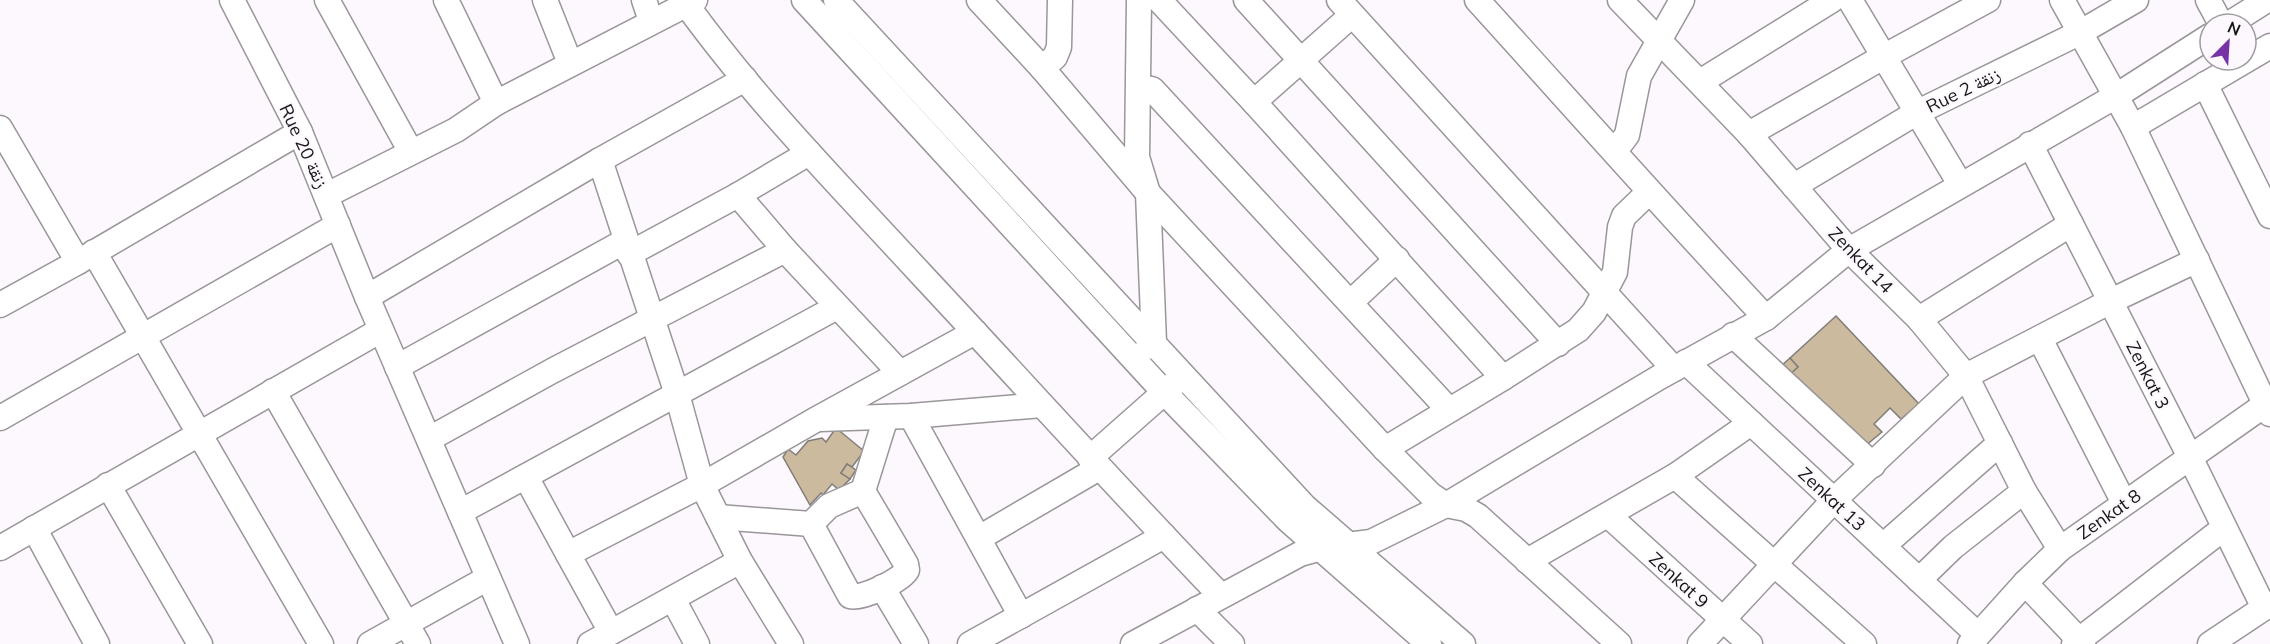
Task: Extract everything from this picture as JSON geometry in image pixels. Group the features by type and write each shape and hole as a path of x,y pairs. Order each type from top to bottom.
{"street":[{"name":"Rue 20 زنقة","path":"231,0 300,132 367,297 517,644"},
{"path":"327,0 411,152"},
{"path":"446,0 496,103"},
{"path":"545,0 570,63"},
{"path":"804,0 1164,392 1288,520 1429,644"},
{"path":"836,0 1304,506 1463,644"},
{"path":"979,0 1042,68 1148,193 1385,449 1431,495 1446,505 1466,509 1478,516 1619,644"},
{"path":"1042,68 1055,57 1059,47 1060,0"},
{"path":"1139,0 1137,157 1148,193 1154,342"},
{"path":"1159,0 1503,378"},
{"path":"1246,0 1558,344"},
{"path":"1477,0 1615,150 1649,192 1766,318"},
{"name":"Zenkat 14","path":"1620,0 1749,134 1849,250 1918,319 1966,376 2024,491 2060,549"},
{"path":"1615,150 1627,135 1639,76 1682,0"},
{"path":"1700,82 1832,0"},
{"path":"1850,0 1960,184"},
{"path":"1749,134 1882,57 1988,0"},
{"path":"2062,0 2133,127 2268,409"},
{"name":"Rue 2 زنقة","path":"1794,186 1916,113 2081,32 2136,0"},
{"path":"2248,12 2267,0"},
{"path":"327,195 456,130 496,103 570,63 648,10 691,2 715,44 809,153 1221,596"},
{"path":"1254,102 1300,60 1345,7"},
{"name":"Zenkat 13","path":"1345,7 1605,295 1680,366 1751,423 1834,500 1919,580 1974,640"},
{"path":"1133,644 1300,554 1322,548 1371,542 1446,505 1733,335 1766,318 1849,250 2116,96 2198,44"},
{"path":"2133,127 2269,49"},
{"path":"367,297 600,160 745,79"},
{"path":"2205,84 2270,216"},
{"path":"1139,87 1152,89 1449,410"},
{"path":"0,128 86,257 143,336 321,644"},
{"path":"0,305 300,132"},
{"name":"Zenkat 3","path":"2030,144 2224,528 2267,606"},
{"path":"397,367 627,248 738,195 809,153"},
{"path":"600,160 627,248 677,394 702,485 740,561 791,644"},
{"path":"1385,449 1558,344 1586,321 1605,295 1617,261 1620,227 1624,216 1649,192"},
{"path":"738,195 785,250 900,373"},
{"path":"1918,319 2071,224"},
{"path":"0,418 338,225"},
{"path":"429,440 552,370 785,250"},
{"path":"1351,302 1396,259"},
{"path":"1700,644 1834,500 1966,376 2111,301 2197,260"},
{"path":"460,512 837,307"},
{"path":"0,548 381,330"},
{"path":"568,554 702,485 975,332"},
{"path":"1733,335 1873,465"},
{"path":"2040,339 2124,504"},
{"path":"1135,359 1154,342"},
{"path":"979,538 1095,463 1183,375"},
{"path":"273,391 412,634"},
{"path":"815,420 911,416 1042,405"},
{"name":"Zenkat 8","path":"1974,640 2025,583 2060,549 2190,457 2268,409"},
{"path":"911,416 1021,616"},
{"path":"811,524 850,596 857,598 904,575 907,567 863,492 886,417"},
{"path":"1527,561 1675,476 1751,423"},
{"path":"1882,546 2000,443"},
{"path":"1675,476 1864,644"},
{"path":"526,477 611,633"},
{"path":"108,485 200,644"},
{"path":"1919,580 1953,547 2024,491"},
{"path":"718,517 811,524 829,506 863,492"},
{"name":"Zenkat 9","path":"1608,516 1750,644"},
{"path":"34,528 98,644"},
{"path":"2025,583 2079,642 2224,528"},
{"path":"970,644 1164,536"},
{"path":"590,644 740,561"},
{"path":"370,644 412,634 488,578"},
{"path":"882,587 916,644"},
{"path":"673,599 697,644"},
{"path":"2210,644 2267,606"},
{"path":"1197,609 1232,644"}],"building":[{"path":"1836,316 1919,404 1901,419 1890,408 1874,424 1882,432 1865,446 1789,375 1798,367 1790,358"},
{"path":"1790,358 1798,367 1789,375 1781,366"},
{"path":"836,428 864,451 852,467 847,464 841,473 850,479 839,490 832,484 810,505 783,457 788,449 796,455 808,441 822,438 826,442"},
{"path":"847,464 856,470 850,479 841,473"}]}
